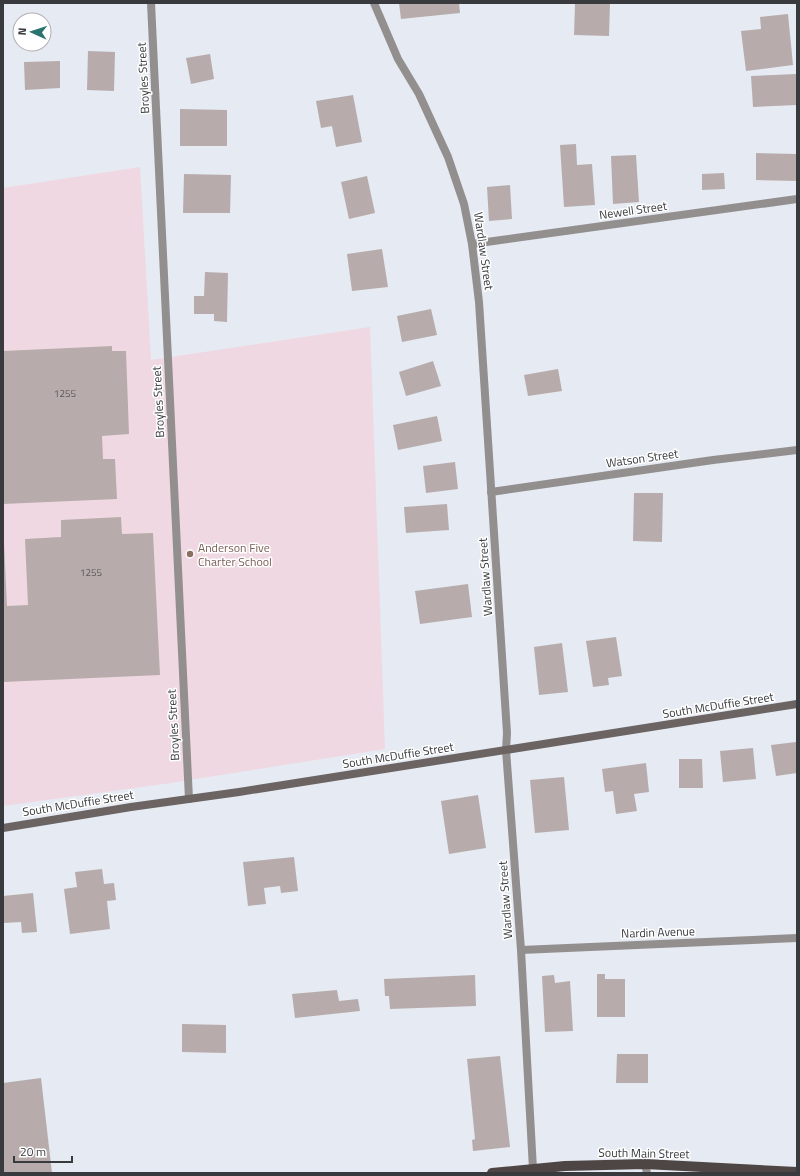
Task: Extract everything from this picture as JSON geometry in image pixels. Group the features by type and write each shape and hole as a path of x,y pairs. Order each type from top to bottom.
{"main road":[{"name":"South Main Street","path":"492,1173 565,1166 797,1172"}],"street":[{"name":"Broyles Street","path":"151,3 188,799"},
{"name":"Wardlaw Street","path":"374,3 398,59 419,94 448,156 464,204 472,244 479,302 507,733 506,750 521,950 533,1169"},
{"name":"Newell Street","path":"472,244 797,200"},
{"name":"Watson Street","path":"491,492 713,460 797,450"},
{"name":"South McDuffie Street","path":"3,828 797,704"},
{"name":"Nardin Avenue","path":"521,950 797,938"}],"shaded area":[{"name":"Anderson Five Charter School","path":"140,167 151,360 370,327 385,749 164,784 3,806 3,188"}],"building":[{"path":"399,3 459,3 460,13 401,19"},
{"path":"575,3 610,3 609,36 574,35"},
{"path":"788,14 793,65 746,71 741,31 761,29 760,17"},
{"path":"88,51 115,52 114,91 87,90"},
{"path":"210,54 214,79 191,84 186,58"},
{"path":"60,61 60,88 25,90 24,62"},
{"path":"796,74 797,105 753,107 751,76"},
{"path":"353,95 362,142 336,147 332,126 321,128 316,101"},
{"path":"180,109 227,110 227,146 180,146"},
{"path":"576,144 577,165 592,164 595,205 564,207 560,145"},
{"path":"756,153 797,154 797,181 756,180"},
{"path":"636,155 639,202 613,204 611,156"},
{"path":"724,173 725,189 702,190 702,174"},
{"path":"184,174 231,175 230,213 183,213"},
{"path":"367,176 375,213 349,219 341,182"},
{"path":"510,185 512,219 489,221 487,187"},
{"path":"382,249 388,287 352,291 347,254"},
{"path":"205,272 228,273 227,322 214,321 214,314 194,314 194,296 204,296"},
{"path":"431,309 437,335 402,342 397,316"},
{"path":"112,346 112,351 126,351 129,434 102,436 103,459 115,459 117,499 3,504 3,351"},
{"path":"433,361 441,386 406,396 399,372"},
{"path":"558,369 562,391 528,396 524,375"},
{"path":"437,416 442,441 398,450 393,425"},
{"path":"455,462 458,489 426,493 423,466"},
{"path":"634,493 663,493 662,542 633,541"},
{"path":"447,504 449,530 406,533 404,507"},
{"path":"121,517 122,534 153,533 160,675 3,682 3,543 7,606 28,605 25,539 61,537 61,520"},
{"path":"468,584 472,617 420,624 415,591"},
{"path":"616,637 622,676 608,678 609,685 593,687 586,641"},
{"path":"562,643 568,692 539,695 534,647"},
{"path":"796,742 797,773 776,776 771,745"},
{"path":"753,748 756,779 723,782 720,751"},
{"path":"679,759 702,759 703,788 679,788"},
{"path":"646,763 649,792 634,794 637,811 616,814 613,791 605,792 602,769"},
{"path":"564,777 569,830 535,833 530,780"},
{"path":"478,795 486,848 449,854 441,801"},
{"path":"294,857 298,891 281,893 280,886 264,888 266,904 248,906 243,862"},
{"path":"102,869 104,884 114,883 116,900 107,901 110,929 70,934 64,889 77,887 75,872"},
{"path":"33,893 37,932 22,933 21,922 3,923 3,896"},
{"path":"597,974 605,974 605,979 625,979 625,1017 597,1017"},
{"path":"475,975 476,1006 390,1009 389,996 385,996 384,979"},
{"path":"554,975 555,983 570,981 573,1031 545,1032 542,976"},
{"path":"337,990 339,1001 358,999 360,1011 295,1018 292,994"},
{"path":"182,1024 226,1025 226,1053 182,1052"},
{"path":"617,1054 648,1054 648,1083 616,1083"},
{"path":"500,1056 510,1147 473,1151 472,1140 475,1139 467,1059"},
{"path":"41,1078 52,1173 3,1173 3,1083"}],"place":[{"name":"Anderson Five Charter School","path":"190,554"}]}
